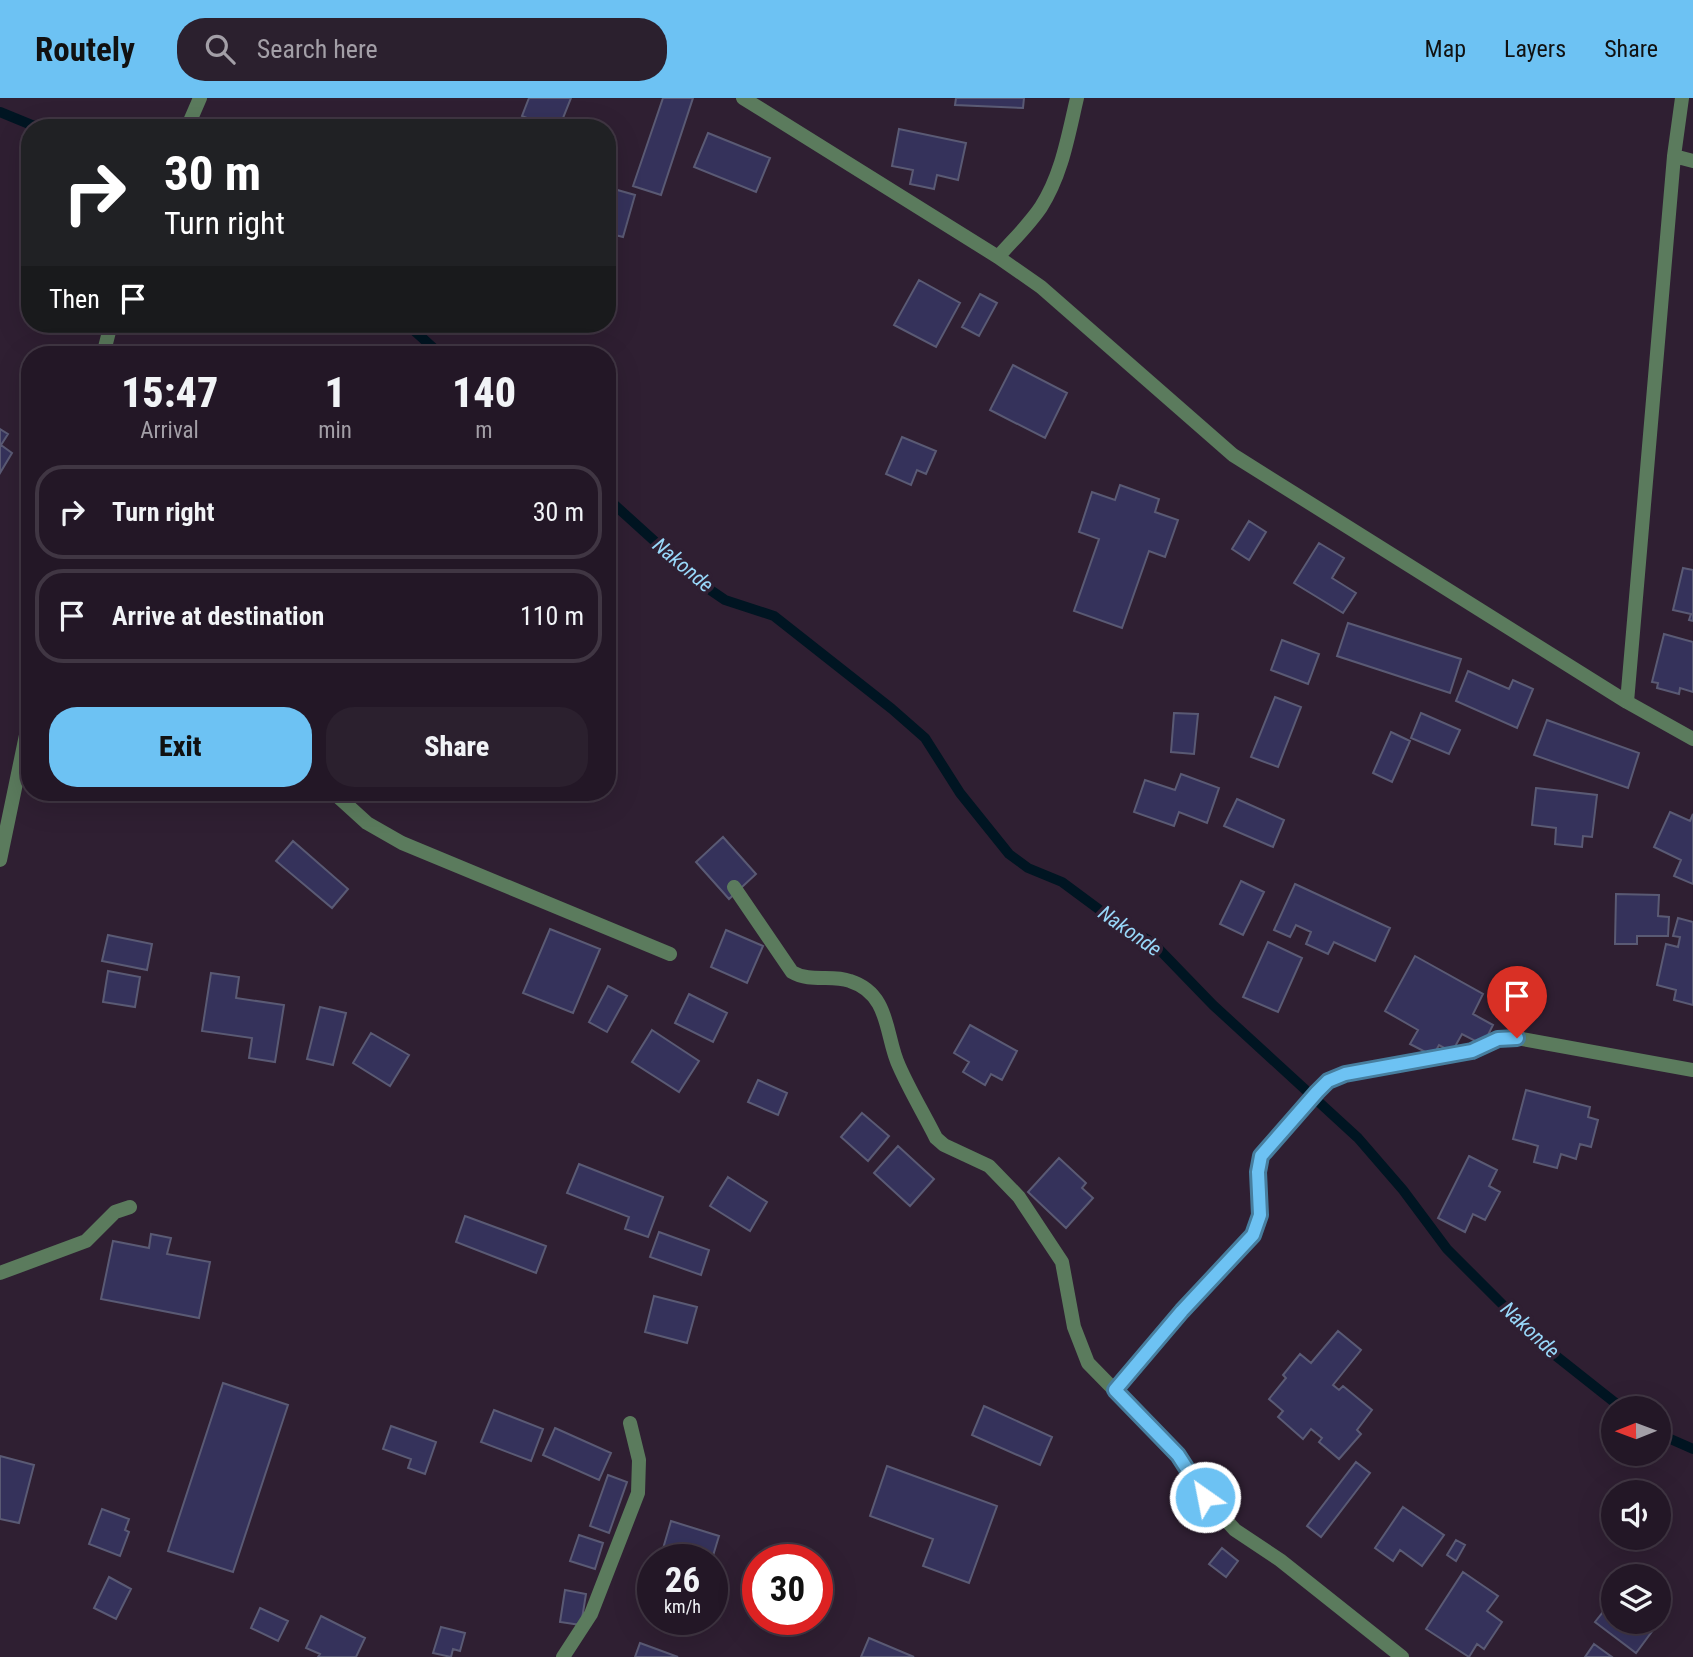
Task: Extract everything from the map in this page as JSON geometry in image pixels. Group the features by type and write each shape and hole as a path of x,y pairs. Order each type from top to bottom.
{"street":[{"path":"191,119 200,98"},
{"path":"743,98 998,257 1041,287 1233,455 1627,702 1693,739"},
{"path":"998,257 1040,208 1052,187 1062,165 1077,98"},
{"path":"1627,702 1674,156 1682,98"},
{"path":"1674,156 1693,161"},
{"path":"0,860 3,834 21,755"},
{"path":"343,801 367,823 402,844 670,954"},
{"path":"734,887 792,972 806,978 851,981 870,994 882,1009 889,1026 897,1063 936,1138 944,1145 989,1166 1004,1180 1062,1262 1080,1349 1088,1363 1178,1455 1205,1497 1235,1530 1279,1560 1402,1657"},
{"path":"1115,1390 1182,1311 1253,1235 1260,1215 1258,1172 1261,1156 1328,1081 1345,1074 1472,1051 1506,1038 1693,1070"},
{"path":"0,1273 86,1241 115,1212 130,1207"},
{"path":"563,1657 591,1614 638,1493 639,1460 629,1423"}],"building":[{"path":"529,98 571,98 563,119 529,119 522,116"},
{"path":"663,98 693,98 661,195 633,186"},
{"path":"956,98 1024,98 1023,108 955,105"},
{"path":"899,129 966,143 958,180 937,175 934,189 910,184 913,170 892,166"},
{"path":"708,133 770,158 756,192 694,167"},
{"path":"616,190 635,195 623,237 616,235"},
{"path":"919,280 960,303 936,347 894,325"},
{"path":"980,294 997,303 979,336 962,327"},
{"path":"1013,365 1067,393 1045,438 990,410"},
{"path":"0,429 8,434 1,445 12,453 0,473"},
{"path":"902,437 936,451 926,474 917,470 911,485 886,474"},
{"path":"1120,485 1159,499 1155,512 1178,520 1165,557 1149,551 1122,628 1074,611 1099,539 1079,532 1092,492 1115,500"},
{"path":"1249,521 1266,532 1249,560 1232,549"},
{"path":"1319,543 1344,558 1332,578 1356,593 1343,613 1294,583"},
{"path":"1683,568 1693,570 1693,621 1689,620 1691,614 1673,610"},
{"path":"1348,623 1461,659 1450,693 1337,656"},
{"path":"1664,634 1693,642 1693,692 1680,688 1679,694 1657,688 1658,683 1652,682"},
{"path":"1282,640 1319,654 1308,684 1271,670"},
{"path":"1468,671 1509,689 1513,680 1533,689 1517,728 1456,701"},
{"path":"1275,697 1301,707 1278,767 1251,757"},
{"path":"1174,713 1198,714 1194,754 1171,752"},
{"path":"1421,713 1460,730 1449,754 1411,738"},
{"path":"1547,720 1639,753 1628,788 1534,755"},
{"path":"1391,732 1410,741 1392,782 1373,773"},
{"path":"1181,774 1219,788 1207,823 1179,812 1174,826 1134,812 1145,780 1175,790"},
{"path":"1536,788 1597,795 1592,837 1583,836 1582,847 1555,844 1556,828 1532,825"},
{"path":"1237,799 1284,820 1273,847 1224,826"},
{"path":"1670,812 1690,821 1693,814 1693,884 1674,876 1681,860 1654,847"},
{"path":"723,837 756,874 729,899 696,862"},
{"path":"293,841 348,889 332,908 276,861"},
{"path":"1241,881 1264,892 1243,935 1220,924"},
{"path":"1295,884 1390,928 1375,961 1334,942 1328,954 1306,944 1311,932 1296,925 1290,937 1274,930"},
{"path":"1616,894 1659,895 1658,916 1669,917 1668,936 1637,936 1637,944 1615,944"},
{"path":"1678,918 1693,922 1693,1005 1674,1000 1676,990 1657,985 1666,944 1678,947 1680,937 1673,936"},
{"path":"550,929 600,949 573,1013 523,993"},
{"path":"726,930 763,946 747,983 711,967"},
{"path":"108,935 152,944 147,970 102,961"},
{"path":"1268,942 1302,958 1278,1012 1243,997"},
{"path":"1415,956 1483,994 1473,1014 1493,1025 1483,1045 1462,1034 1452,1052 1439,1045 1433,1056 1410,1044 1418,1030 1385,1011"},
{"path":"108,971 140,977 135,1007 103,1002"},
{"path":"211,973 239,977 236,998 284,1005 275,1062 249,1058 252,1038 202,1031"},
{"path":"608,986 627,996 607,1032 589,1022"},
{"path":"689,994 727,1013 713,1042 675,1023"},
{"path":"320,1007 346,1013 333,1065 307,1059"},
{"path":"970,1025 1017,1051 1002,1080 991,1074 985,1085 963,1072 969,1062 954,1053"},
{"path":"652,1030 699,1061 679,1092 632,1062"},
{"path":"371,1033 409,1055 390,1086 353,1063"},
{"path":"758,1080 787,1093 778,1115 748,1102"},
{"path":"1526,1090 1590,1107 1588,1117 1598,1120 1591,1147 1580,1144 1576,1159 1561,1154 1557,1168 1534,1162 1538,1146 1513,1139"},
{"path":"862,1113 889,1136 868,1161 841,1137"},
{"path":"898,1146 934,1179 910,1206 874,1173"},
{"path":"1469,1156 1497,1170 1489,1186 1500,1192 1485,1220 1473,1214 1465,1232 1438,1218"},
{"path":"1059,1158 1086,1183 1082,1188 1093,1198 1066,1228 1028,1192"},
{"path":"579,1164 663,1197 648,1237 625,1229 629,1217 567,1193"},
{"path":"728,1177 767,1202 750,1231 710,1206"},
{"path":"465,1216 546,1246 536,1273 456,1242"},
{"path":"659,1232 709,1250 701,1275 650,1257"},
{"path":"151,1234 171,1238 167,1254 210,1262 199,1318 101,1299 113,1241 149,1248"},
{"path":"654,1296 697,1307 687,1343 645,1332"},
{"path":"1338,1331 1361,1350 1333,1385 1339,1390 1343,1386 1372,1410 1357,1430 1361,1434 1339,1459 1319,1442 1322,1438 1311,1429 1303,1439 1278,1417 1283,1411 1269,1399 1300,1354 1311,1363"},
{"path":"223,1383 288,1405 233,1572 168,1551"},
{"path":"984,1406 1052,1437 1040,1465 972,1435"},
{"path":"494,1410 543,1429 531,1461 481,1442"},
{"path":"391,1426 436,1442 425,1474 408,1468 411,1459 383,1449"},
{"path":"555,1428 611,1453 599,1480 543,1455"},
{"path":"0,1456 34,1465 19,1523 0,1519"},
{"path":"1356,1462 1370,1473 1321,1537 1307,1526"},
{"path":"887,1466 997,1506 969,1583 923,1566 933,1539 870,1516"},
{"path":"608,1475 627,1482 609,1533 590,1526"},
{"path":"1403,1507 1444,1535 1422,1566 1400,1550 1393,1561 1375,1548"},
{"path":"102,1509 129,1519 125,1530 129,1532 120,1556 89,1544"},
{"path":"671,1521 719,1536 717,1544 664,1544"},
{"path":"579,1535 603,1543 595,1569 570,1561"},
{"path":"1456,1540 1465,1545 1456,1561 1447,1555"},
{"path":"1222,1548 1238,1561 1226,1577 1209,1564"},
{"path":"1463,1572 1498,1596 1487,1611 1502,1622 1484,1649 1477,1644 1469,1657 1426,1629"},
{"path":"109,1577 131,1589 116,1619 94,1608"},
{"path":"565,1590 586,1594 581,1625 560,1622"},
{"path":"260,1608 288,1621 278,1641 251,1628"},
{"path":"1601,1614 1601,1627 1595,1622"},
{"path":"321,1616 365,1638 356,1657 318,1657 320,1654 306,1648"},
{"path":"441,1627 465,1633 460,1651 453,1649 451,1657 433,1653"},
{"path":"1611,1634 1650,1634 1636,1653"},
{"path":"869,1638 914,1657 861,1657"},
{"path":"640,1643 678,1657 635,1657"},
{"path":"1594,1644 1612,1657 1585,1657"}],"waterway":[{"name":"Nakonde","path":"0,112 21,121"},
{"name":"Nakonde","path":"417,333 431,346"},
{"name":"Nakonde","path":"616,506 703,585 725,600 774,616 925,738 960,793 1009,854 1028,868 1062,882 1116,922 1152,942 1213,1005 1358,1138 1403,1190 1447,1249 1546,1348 1607,1396"},
{"name":"Nakonde","path":"1671,1439 1693,1449"}],"route":[{"path":"1205,1497 1178,1455 1115,1390 1182,1311 1253,1235 1260,1215 1258,1164 1261,1156 1328,1081 1345,1074 1472,1051 1498,1039 1517,1038"}]}
